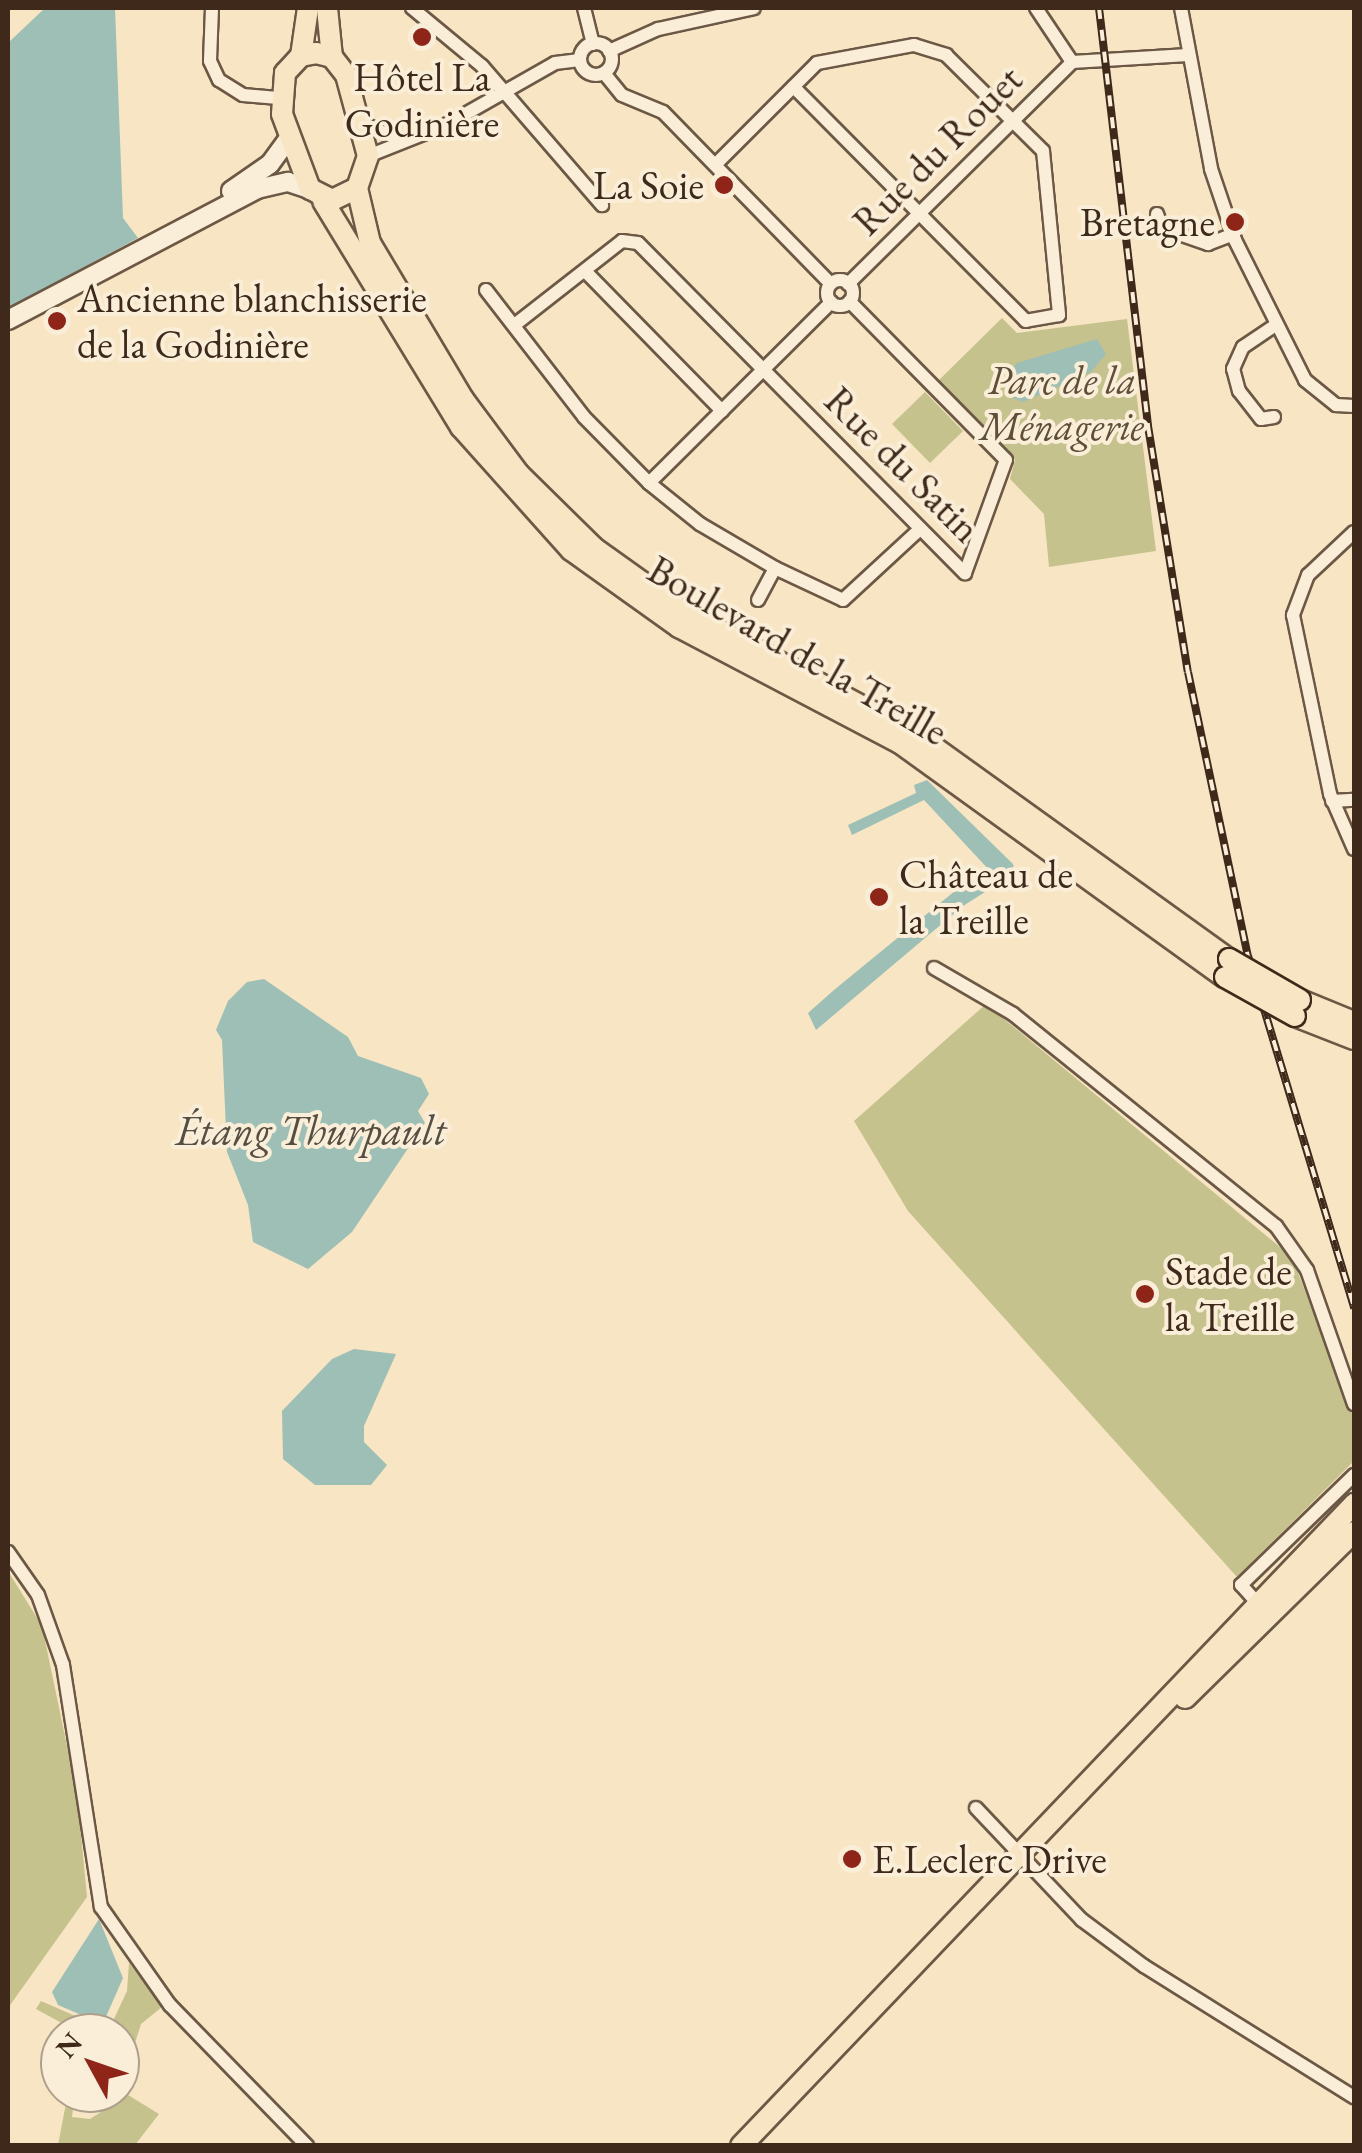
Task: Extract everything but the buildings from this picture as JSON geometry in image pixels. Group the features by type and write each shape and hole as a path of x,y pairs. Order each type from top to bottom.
{"main road":[{"path":"281,98 285,74 301,56 308,8"},
{"path":"8,320 180,225 274,182 316,195 358,188 368,156 362,123 332,57 327,8"},
{"path":"301,56 332,57"},
{"name":"Boulevard de la Treille","path":"281,98 288,139 316,195 461,427 571,550 679,628 900,744 1227,968 1354,1038"},
{"path":"180,225 270,164 288,139"},
{"name":"Boulevard de la Treille","path":"358,188 370,243 462,399 520,474 594,548 678,608 921,738 1227,968"},
{"name":"Boulevard de la Treille","path":"1297,1008 1354,1022"},
{"path":"741,2146 1354,1504"},
{"path":"1062,1811 1281,1608 1354,1532"}],"street":[{"path":"212,8 210,61 218,80 243,95 281,98"},
{"path":"412,8 453,37 602,204"},
{"path":"584,8 593,44"},
{"path":"593,44 609,51 658,28 754,8"},
{"path":"1036,8 1072,62 1188,56"},
{"path":"1181,8 1211,169 1234,234 1276,325 1320,397 1354,406"},
{"path":"368,156 446,125 555,63 580,60 593,44"},
{"path":"715,165 818,63 914,45 946,55 1043,151 1059,314 1026,321 794,87"},
{"path":"604,72 609,51"},
{"path":"580,60 588,73 604,72"},
{"name":"Rue du Rouet","path":"831,302 831,284 848,284 1072,62"},
{"path":"604,72 622,95 663,112 831,284"},
{"path":"362,123 401,140"},
{"path":"1157,214 1162,228 1208,244 1234,234"},
{"name":"Rue du Satin","path":"517,323 622,241 638,243 964,573 1006,460 849,301"},
{"path":"585,271 722,411"},
{"name":"Rue du Rouet","path":"848,284 849,301"},
{"path":"486,290 517,323 558,386 649,483 700,524 775,568 842,600 920,528"},
{"path":"649,483 831,302 849,301"},
{"path":"1274,417 1261,419 1239,391 1233,369 1243,347 1276,325"},
{"path":"1353,537 1301,584 1293,615 1332,801 1354,849"},
{"path":"758,600 775,568"},
{"path":"1332,801 1354,800"},
{"path":"934,968 1013,1014 1276,1226 1306,1270 1354,1404"},
{"path":"1281,1608 1266,1612 1241,1585 1354,1475"},
{"path":"8,1552 38,1595 63,1666 102,1906 170,2005 307,2146"},
{"path":"976,1808 1082,1920 1144,1966 1354,2097"}],"green space":[{"name":"Parc de la Ménagerie","path":"1002,318 1017,333 1127,319 1156,551 1049,567 1044,514 1010,479 1015,460 938,381"},
{"path":"925,392 963,431 930,463 892,424"},
{"name":"Stade de la Treille","path":"986,1004 1292,1257 1354,1418 1354,1461 1237,1577 908,1211 854,1121"},
{"path":"8,1571 42,1626 77,1794 87,1897 8,2008"},
{"path":"129,1963 162,2007 140,2027 140,2013 117,2013 127,1991"},
{"path":"41,2001 68,2013 43,2013 36,2009"},
{"path":"140,2102 159,2114 135,2145 58,2145 64,2113 90,2119 100,2113 140,2113"}],"water":[{"path":"45,8 115,8 123,218 138,238 8,308 8,43"},
{"path":"1097,339 1106,354 1091,372 1023,402 1010,397 1009,374 1017,363"},
{"path":"927,780 1013,864 1015,873 963,906 816,1030 808,1013 972,877 991,872 924,800 852,835 848,825 916,793 914,785"},
{"name":"Étang Thurpault","path":"264,979 348,1037 358,1056 421,1078 429,1094 418,1111 425,1123 352,1232 308,1269 253,1242 248,1205 227,1152 222,1040 216,1030 228,1001 247,982"},
{"path":"354,1349 396,1354 364,1426 364,1442 387,1465 371,1485 315,1485 283,1459 282,1411 332,1359"},
{"path":"99,1919 123,1978 108,2013 77,2013 58,2005 52,1992"}],"railway":[{"path":"1099,8 1148,426 1188,672 1248,956 1354,1308"}],"place":[{"name":"Hôtel La Godinière","path":"422,37"},
{"name":"La Soie","path":"724,185"},
{"name":"Bretagne","path":"1235,222"},
{"name":"Ancienne blanchisserie de la Godinière","path":"57,321"},
{"name":"Château de la Treille","path":"879,897"},
{"name":"Stade de la Treille","path":"1145,1294"},
{"name":"E.Leclerc Drive","path":"852,1859"}]}
